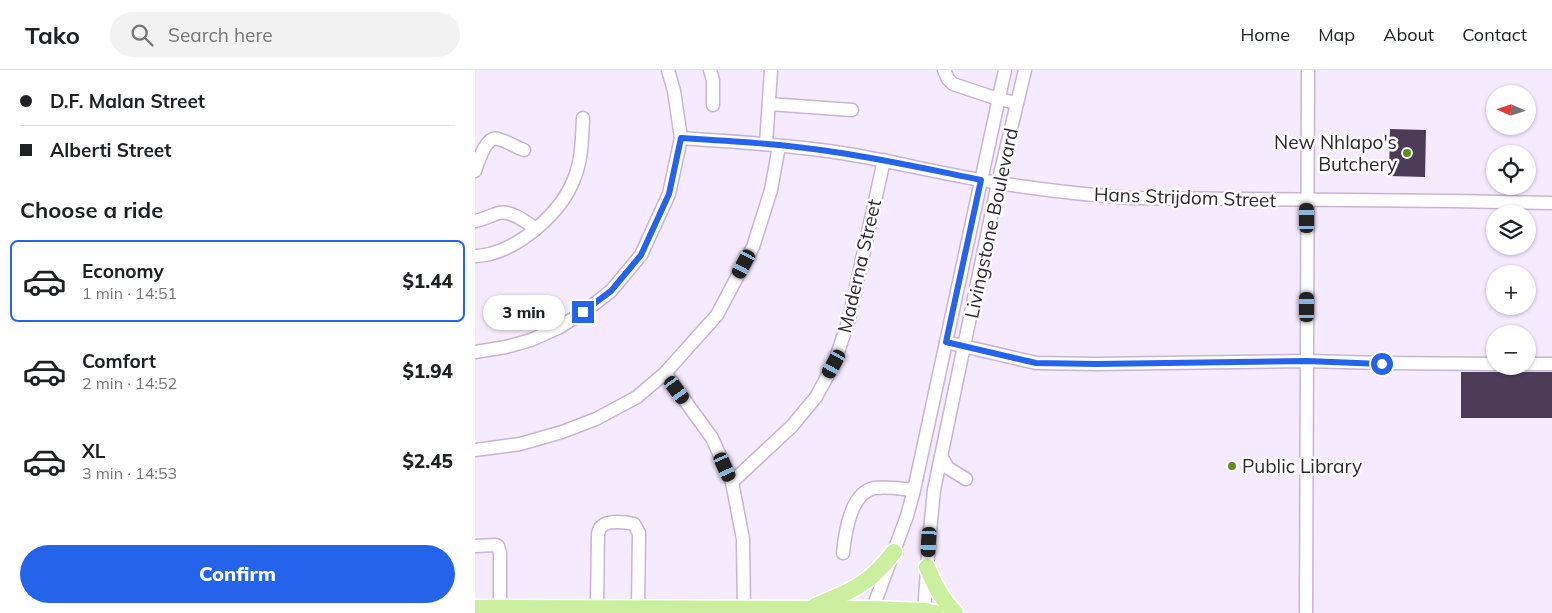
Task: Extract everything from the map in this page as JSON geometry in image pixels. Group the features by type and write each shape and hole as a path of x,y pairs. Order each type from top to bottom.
{"main road":[{"path":"809,609 861,584 874,574 894,552"},
{"path":"927,566 940,595 955,613"},
{"path":"475,608 638,608 744,611 809,609 928,612"}],"street":[{"path":"475,352 506,348 531,340 558,328 611,291 641,255 669,194 681,138 674,91 668,70"},
{"path":"709,70 713,80 713,105"},
{"path":"475,450 520,444 562,432 596,419 637,397 665,373 717,315 753,246 771,190 772,145 769,104 771,70"},
{"path":"944,70 948,80 953,84 1017,103"},
{"name":"Livingstone Boulevard","path":"871,611 894,552 914,490 1005,70"},
{"name":"Livingstone Boulevard","path":"928,612 927,566 934,490 998,183 1025,70"},
{"path":"1306,613 1308,70"},
{"path":"769,104 852,110"},
{"path":"475,256 490,254 510,246 536,229 558,207 574,180 581,152 583,118"},
{"path":"475,171 490,140 497,138 524,150"},
{"name":"Hans Strijdom Street","path":"681,138 833,152 884,160 998,183 1081,194 1131,198 1552,203"},
{"name":"Maderna Street","path":"732,482 792,426 816,397 834,364 849,319 884,160"},
{"path":"475,221 499,213 505,213 536,229"},
{"path":"946,342 1036,363 1307,361 1382,364 1486,364"},
{"path":"1536,364 1552,364"},
{"path":"665,373 712,438 732,482 743,539 744,611"},
{"path":"941,456 948,468 966,479"},
{"path":"843,553 852,508 868,490 876,488 914,490"},
{"path":"597,608 598,534 603,524 608,523 634,524 639,533 638,608"},
{"path":"475,546 498,546 500,553 500,608"}],"building":[{"name":"New Nhlapo's Butchery","path":"1390,129 1426,130 1425,177 1389,176"},
{"path":"1461,372 1486,372 1486,375 1536,375 1536,372 1552,372 1552,418 1461,418"}],"place":[{"name":"New Nhlapo's Butchery","path":"1407,153"},
{"name":"Public Library","path":"1232,466"}],"route":[{"path":"583,312 611,291 641,255 669,194 681,138 766,144 833,152 884,160 981,180 946,342 1036,363 1307,361 1382,364"}]}
